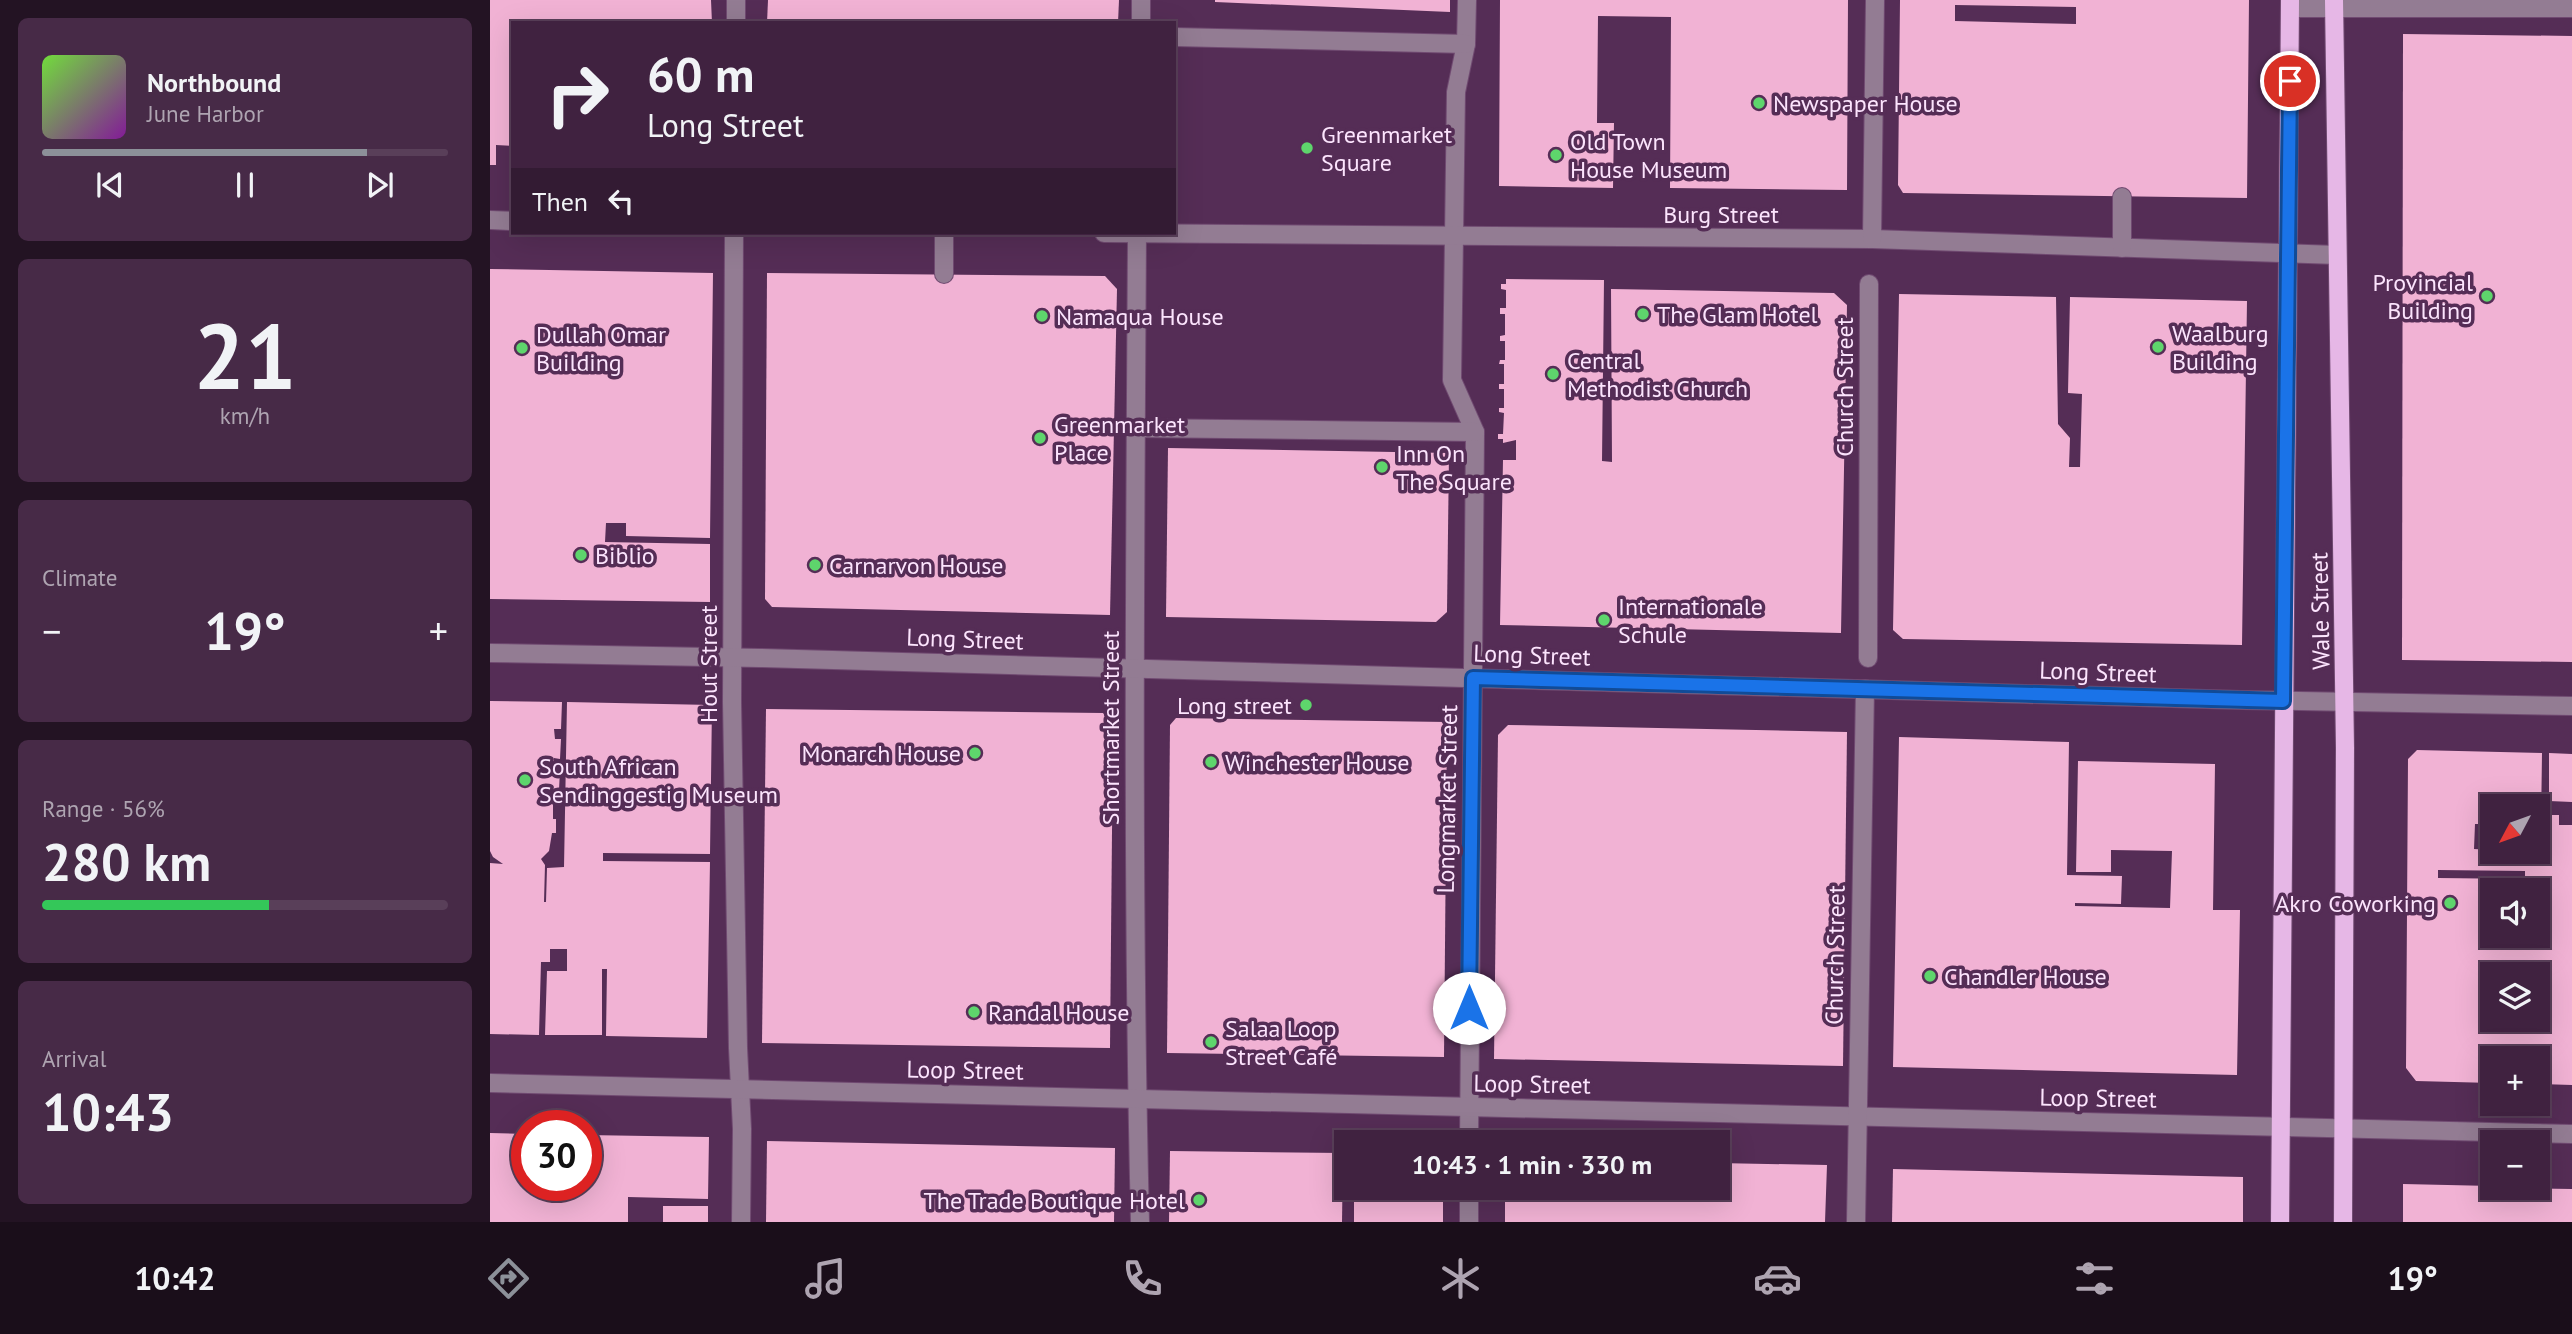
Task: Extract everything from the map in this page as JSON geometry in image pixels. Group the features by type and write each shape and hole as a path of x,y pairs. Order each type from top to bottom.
{"main road":[{"name":"Wale Street","path":"2280,1222 2290,4"},
{"name":"Wale Street","path":"2334,4 2345,701 2343,1222"}],"street":[{"path":"736,0 736,21"},
{"path":"1141,21 1142,0"},
{"name":"Longmarket Street","path":"1466,0 1466,44 1456,92 1452,380 1475,432 1469,1130"},
{"path":"1872,239 1875,0"},
{"path":"2290,4 2572,8"},
{"path":"1176,37 1466,44"},
{"path":"2122,197 2122,248"},
{"path":"490,220 511,221"},
{"name":"Burg Street","path":"1176,233 1872,239 2337,255"},
{"name":"Hout Street","path":"734,235 732,657 741,1222"},
{"path":"944,235 944,274"},
{"name":"Shortmarket Street","path":"1137,235 1134,668 1136,1099 1140,1222"},
{"name":"Church Street","path":"1868,658 1869,284"},
{"path":"1136,428 1475,432"},
{"name":"Long Street","path":"490,653 732,657 2283,701 2572,706"},
{"name":"Church Street","path":"1856,1222 1865,689"},
{"name":"Loop Street","path":"490,1083 2572,1134"},
{"path":"1469,1200 1469,1222"}],"building":[{"path":"490,0 711,0 712,21 511,21 511,146 496,145 496,165 490,165"},
{"path":"768,0 1119,0 1118,21 767,21"},
{"path":"1450,0 1450,12 1215,2"},
{"name":"Newspaper House","path":"1500,0 1848,0 1847,190 1670,188 1671,17 1598,16 1597,123 1614,123 1613,188 1499,186"},
{"path":"1900,0 2249,0 2247,198 1903,193 1898,185","holes":["1955,5 2076,7 2076,24 1955,21"]},
{"name":"Provincial Building","path":"2403,34 2572,36 2572,662 2402,660"},
{"path":"490,269 713,273 710,538 626,536 626,523 606,523 605,542 710,544 710,602 490,599"},
{"path":"767,273 1105,276 1117,289 1110,615 772,607 765,599"},
{"path":"1506,279 1604,280 1602,461 1612,462 1611,289 1834,293 1847,305 1841,633 1500,625 1503,460 1516,460 1516,440 1503,443 1503,439 1498,439 1498,434 1503,434 1504,413 1499,412 1499,408 1504,408 1504,389 1499,389 1499,384 1504,384 1504,364 1499,364 1500,360 1505,360 1505,341 1500,341 1500,336 1505,335 1505,314 1500,314 1500,308 1506,308 1506,290 1501,289 1501,284 1506,284"},
{"path":"1899,294 2056,297 2058,424 2070,438 2069,467 2080,467 2082,394 2068,393 2070,297 2247,301 2242,645 1903,639 1893,630"},
{"path":"1168,448 1449,453 1447,612 1436,622 1166,617"},
{"path":"490,701 562,702 561,729 554,729 555,739 561,739 560,759 554,758 554,769 560,770 559,790 553,790 556,833 552,833 549,851 541,859 545,865 544,902 547,868 564,867 567,702 712,705 710,854 603,853 603,861 710,862 707,1038 606,1036 607,969 602,969 602,1035 545,1035 547,971 567,971 567,949 550,949 550,962 541,962 539,1035 490,1034 490,863 503,864 493,857 490,851"},
{"path":"766,709 1103,713 1113,724 1110,1048 762,1043"},
{"path":"1176,718 1447,722 1444,1057 1167,1053 1170,725"},
{"path":"1508,725 1847,732 1843,1066 1494,1059 1498,735"},
{"path":"1899,737 2069,742 2067,875 2122,876 2121,904 2075,903 2075,906 2170,908 2172,851 2111,850 2111,872 2076,872 2078,761 2215,764 2213,910 2240,910 2237,1075 1893,1067"},
{"path":"2417,750 2542,753 2541,794 2480,794 2480,824 2475,824 2474,849 2480,849 2480,864 2550,864 2550,815 2559,815 2559,825 2572,825 2572,1085 2550,1084 2550,1046 2480,1046 2480,1083 2416,1081 2406,1068 2408,759"},
{"path":"2549,753 2572,754 2572,802 2550,801"},
{"path":"490,1133 511,1134 511,1201 602,1201 602,1135 709,1137 708,1199 628,1197 628,1222 490,1222"},
{"path":"767,1141 1115,1148 1114,1222 766,1222"},
{"path":"1170,1151 1334,1153 1334,1200 1342,1200 1342,1222 1169,1222"},
{"path":"1730,1163 1827,1165 1825,1222 1505,1222 1505,1200 1730,1200"},
{"path":"1893,1169 2243,1177 2243,1222 1892,1222"},
{"path":"2403,1184 2480,1186 2480,1200 2550,1200 2550,1189 2572,1189 2572,1222 2403,1222"},
{"path":"1354,1200 1443,1200 1443,1222 1354,1222"},
{"path":"663,1206 708,1206 708,1222 663,1222"}],"place":[{"name":"Newspaper House","path":"1759,103"},
{"name":"Greenmarket Square","path":"1307,148"},
{"name":"Old Town House Museum","path":"1556,155"},
{"name":"Provincial Building","path":"2487,296"},
{"name":"The Glam Hotel","path":"1643,314"},
{"name":"Namaqua House","path":"1042,316"},
{"name":"Waalburg Building","path":"2158,347"},
{"name":"Dullah Omar Building","path":"522,348"},
{"name":"Central Methodist Church","path":"1553,374"},
{"name":"Greenmarket Place","path":"1040,438"},
{"name":"Inn On The Square","path":"1382,467"},
{"name":"Biblio","path":"581,555"},
{"name":"Carnarvon House","path":"815,565"},
{"name":"Internationale Schule","path":"1604,620"},
{"name":"Long street","path":"1306,705"},
{"name":"Monarch House","path":"975,753"},
{"name":"Winchester House","path":"1211,762"},
{"name":"South African Sendinggestig Museum","path":"525,780"},
{"name":"Akro Coworking","path":"2450,903"},
{"name":"Chandler House","path":"1930,976"},
{"name":"Randal House","path":"974,1012"},
{"name":"Salaa Loop Street Café","path":"1211,1042"},
{"name":"The Trade Boutique Hotel","path":"1199,1200"}],"route":[{"path":"1469,1008 1473,678 2283,701 2290,81"}]}
